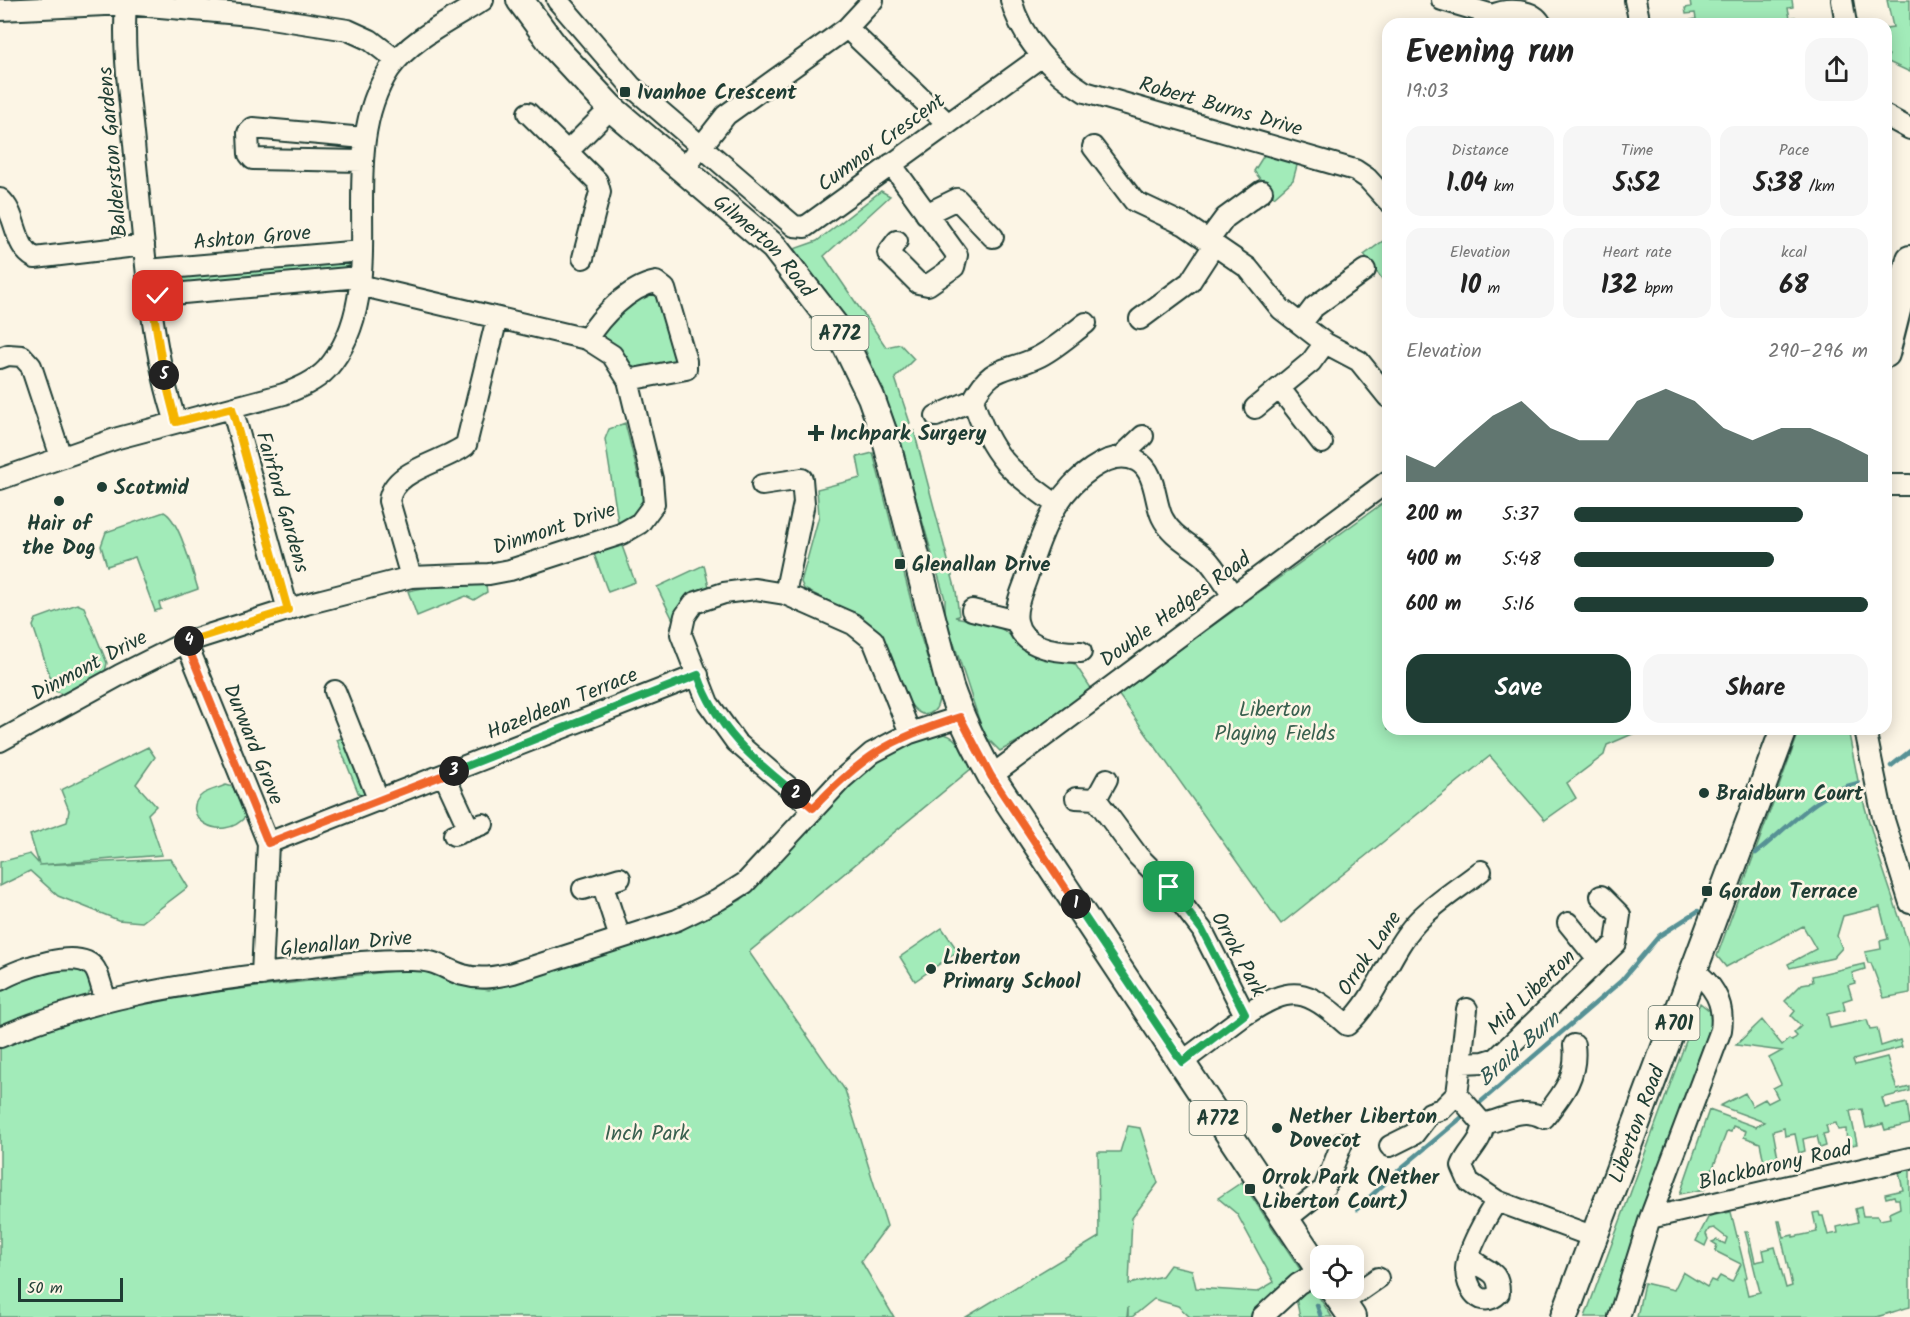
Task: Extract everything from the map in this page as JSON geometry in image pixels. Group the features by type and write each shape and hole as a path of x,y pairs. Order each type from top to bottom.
{"main road":[{"name":"Gilmerton Road","path":"520,0 557,50 611,108 774,247 819,302 839,331 872,397 886,440 960,717 991,776 1310,1256"},
{"path":"1892,330 1910,259"},
{"name":"Liberton Road","path":"1564,1317 1782,735"}],"street":[{"path":"0,479 61,457 176,422 284,394 307,384 326,370 350,330 359,281 364,138 382,83 396,60 417,43 483,0"},
{"path":"557,0 631,86 700,146"},
{"path":"683,170 726,115 847,27 873,0"},
{"path":"1011,0 1013,10 1042,56"},
{"path":"1442,0 1488,18"},
{"path":"1635,0 1639,18"},
{"path":"1842,0 1845,18"},
{"path":"0,10 126,4 226,6 348,30 370,40 396,60"},
{"name":"Balderston Gardens","path":"126,4 131,109 144,245 165,381 176,422"},
{"path":"1492,18 1502,10 1512,10 1536,18"},
{"path":"847,27 948,124"},
{"name":"Cumnor Crescent","path":"700,146 794,226 805,227 1042,56"},
{"name":"Robert Burns Drive","path":"1042,56 1063,79 1085,92 1355,170 1367,178 1382,194"},
{"path":"568,151 611,108"},
{"path":"528,113 597,181 600,192 583,258"},
{"path":"1892,119 1910,129"},
{"path":"362,161 253,159 249,154 248,133 253,128 364,138"},
{"path":"1093,147 1134,201 1185,225 1248,268 1281,309 1325,343 1359,361 1382,390"},
{"path":"891,164 957,255 954,267 928,285 918,283 888,254 897,241"},
{"path":"1140,318 1190,282 1225,218 1262,190"},
{"path":"0,199 6,205 27,254 35,258 144,245"},
{"path":"926,214 957,199 993,237"},
{"name":"Ashton Grove","path":"147,270 361,251"},
{"path":"1300,324 1314,307 1365,270"},
{"path":"151,296 359,281"},
{"name":"Dinmont Drive","path":"0,741 120,675 186,642 288,610 411,577 489,574 510,570 621,534 640,523 654,504 652,479 628,380 612,355 587,339 497,318 359,281"},
{"path":"587,339 598,321 643,284 656,282 664,289 686,361 686,369 628,380"},
{"path":"411,577 389,501 390,490 402,478 455,454 466,445 497,318"},
{"path":"936,416 973,400 983,382 1005,367 1036,358 1086,323"},
{"path":"1256,408 1281,390 1311,362 1325,343"},
{"path":"0,358 8,355 22,356 31,366 61,457"},
{"path":"1281,390 1322,444"},
{"path":"973,400 983,432 999,458 1019,478 1057,505"},
{"name":"Fairford Gardens","path":"232,408 288,610"},
{"path":"1122,456 1143,436"},
{"path":"1081,652 1061,652 1041,647 1026,636 1017,621 1024,586 1057,505 1084,476 1107,458 1122,456 1139,461 1152,480 1162,518 1182,541 1206,558 1234,597"},
{"path":"762,485 802,479 804,503 785,594"},
{"path":"1892,485 1910,485"},
{"name":"Double Hedges Road","path":"991,776 1382,486"},
{"path":"813,808 736,742 708,703 681,634 685,616 694,603 724,593 755,589 785,594 852,624 873,640 910,732"},
{"path":"972,610 1017,621"},
{"name":"Durward Grove","path":"186,642 268,843 262,975"},
{"name":"Hazeldean Terrace","path":"268,843 698,675"},
{"path":"335,691 380,801"},
{"name":"Glenallan Drive","path":"0,1037 66,1012 106,1000 189,983 411,960 439,963 463,975 487,979 513,973 676,920 745,884 813,808 872,753 910,732 960,717"},
{"path":"1866,735 1883,817 1910,903"},
{"path":"444,775 468,830"},
{"path":"1076,798 1096,799 1107,778"},
{"name":"Orrok Park","path":"1096,799 1138,856 1169,887 1202,930 1245,1014 1182,1062"},
{"name":"Orrok Lane","path":"1245,1014 1273,997 1293,993 1320,1000 1347,1024 1363,1010 1394,955 1417,922 1469,874"},
{"path":"602,883 620,938"},
{"name":"Mid Liberton","path":"1461,1063 1484,1062 1497,1058 1616,943 1620,928 1620,915 1597,895"},
{"name":"Mid Liberton","path":"1568,923 1598,960"},
{"path":"0,980 16,970 73,957 87,962 95,969 106,1000"},
{"path":"1619,1317 1650,1218 1721,1030 1722,1011 1717,995 1710,984 1693,970"},
{"name":"Mid Liberton","path":"1457,1095 1467,1009"},
{"path":"1483,1124 1502,1120 1516,1112 1533,1112 1549,1124 1569,1085 1576,1061 1574,1046"},
{"path":"1390,1146 1414,1134 1430,1113 1442,1109 1457,1095 1483,1124 1483,1134 1466,1155 1462,1166 1469,1182 1497,1201 1594,1237"},
{"path":"1286,1220 1324,1189 1342,1143"},
{"name":"Blackbarony Road","path":"1650,1218 1910,1158"},
{"path":"1470,1258 1483,1221 1497,1201"},
{"path":"1262,1317 1298,1284 1310,1277"},
{"path":"1342,1303 1378,1278"}],"green space":[{"path":"1690,0 1792,0 1793,7 1788,8 1790,18 1696,18 1695,13 1686,14 1685,8 1691,7"},
{"path":"1887,0 1910,0 1910,72 1892,64 1893,27"},
{"path":"1266,152 1298,162 1293,180 1274,197 1254,171"},
{"path":"881,191 890,196 824,256 886,347 900,344 914,359 895,378 910,423 898,430 862,341 794,249 817,241"},
{"path":"1382,242 1382,279 1364,255"},
{"path":"348,258 349,273 159,291 157,274"},
{"path":"642,290 660,294 679,360 671,369 635,374 627,357 598,336"},
{"path":"625,423 644,498 633,517 619,528 605,439 609,429"},
{"path":"914,431 956,591 959,616 955,617 996,625 1035,653 1075,664 1093,691 1053,722 1000,751 984,735 945,616 945,599 898,437"},
{"path":"873,453 918,628 939,695 936,707 930,714 921,713 911,705 905,707 879,640 853,613 804,589 801,582 819,516 817,489 861,478 857,457"},
{"name":"Liberton Playing Fields","path":"1382,504 1382,735 1630,735 1607,745 1604,755 1567,783 1576,798 1545,820 1490,756 1281,924 1118,694"},
{"path":"164,512 170,517 180,535 198,589 159,603 161,609 155,611 135,557 107,566 101,546 106,532"},
{"path":"621,543 635,582 608,592 593,551"},
{"path":"704,565 710,591 674,622 657,587"},
{"path":"437,585 486,585 487,592 474,600 466,596 417,616 408,591"},
{"path":"77,604 84,607 107,663 105,672 62,694 55,691 33,626 36,619"},
{"name":"Inch Park","path":"940,734 956,741 972,768 749,952 845,1090 887,1226 861,1261 894,1317 0,1317 0,1045 129,1002 411,969 438,970 465,986 489,990 706,918 741,900 864,770 904,746"},
{"path":"350,735 366,793 360,797 337,740"},
{"path":"1798,735 1849,735 1859,786 1879,857 1910,949 1910,993 1884,998 1871,963 1868,963 1865,952 1881,949 1880,941 1888,939 1880,907 1843,916 1837,936 1842,948 1833,958 1790,968 1788,964 1816,949 1803,926 1726,967 1717,956"},
{"path":"148,747 155,757 136,784 156,806 148,814 162,855 39,865 171,859 188,887 142,922 118,920 58,896 30,871 0,886 0,862 30,854 39,864 30,835 67,822 69,810 61,790"},
{"path":"226,785 233,787 246,816 236,824 225,828 205,824 198,818 195,810 196,802 203,794"},
{"path":"942,928 958,951 915,981 900,957"},
{"path":"1864,964 1865,969 1852,973 1855,983 1848,985 1852,998 1843,1001 1845,1010 1827,1014 1830,1028 1867,1020 1870,1029 1877,1028 1881,1046 1900,1040 1902,1047 1853,1060 1855,1065 1887,1057 1897,1090 1910,1087 1910,1091 1882,1098 1885,1108 1907,1103 1910,1124 1885,1130 1883,1124 1866,1128 1862,1109 1850,1111 1857,1144 1847,1146 1846,1129 1838,1130 1836,1123 1826,1125 1828,1133 1823,1134 1826,1146 1820,1148 1817,1136 1803,1139 1805,1151 1799,1153 1795,1134 1785,1136 1784,1128 1773,1131 1778,1158 1764,1162 1760,1143 1744,1137 1746,1131 1733,1126 1731,1132 1727,1131 1705,1189 1680,1194 1709,1110 1756,1127 1764,1122 1720,1106 1745,1093 1752,1106 1765,1099 1768,1103 1778,1098 1773,1088 1781,1084 1769,1058 1782,1051 1736,1045 1762,1020 1782,1045 1789,1039 1792,1041 1797,1036 1794,1033 1801,1026 1791,1016 1795,1011 1785,1001 1802,984 1813,982 1812,976"},
{"path":"82,967 92,978 91,990 84,1000 0,1031 0,986 37,971"},
{"path":"1700,1003 1710,1011 1711,1025 1608,1317 1585,1317"},
{"path":"1128,1126 1140,1128 1158,1183 1132,1218 1129,1284 1162,1276 1170,1265 1192,1270 1196,1288 1257,1292 1274,1282 1237,1214 1218,1198 1242,1182 1302,1272 1257,1317 1190,1317 1178,1306 1154,1299 1132,1317 1128,1317 1128,1307 1127,1317 966,1317 1099,1237 1098,1152 1120,1152"},
{"path":"1910,1169 1910,1307 1876,1317 1637,1317 1644,1283 1674,1290 1683,1272 1707,1287 1711,1280 1716,1282 1720,1276 1732,1282 1741,1264 1715,1251 1717,1245 1712,1242 1717,1240 1725,1244 1727,1238 1714,1228 1709,1229 1706,1234 1708,1239 1705,1246 1696,1241 1709,1216 1731,1212 1747,1277 1744,1278 1748,1295 1760,1292 1745,1231 1748,1231 1755,1262 1765,1260 1763,1250 1775,1247 1786,1288 1792,1286 1778,1221 1780,1221 1784,1237 1793,1235 1793,1237 1817,1232 1813,1213 1819,1212 1820,1216 1823,1216 1828,1235 1838,1233 1837,1227 1858,1222 1855,1209 1861,1207 1863,1216 1878,1216 1880,1220 1890,1218 1889,1213 1900,1208 1899,1199 1895,1199 1894,1196 1886,1198 1885,1194 1903,1190 1899,1172"},
{"path":"1310,1283 1310,1299 1320,1299 1332,1317 1300,1317 1295,1294"}],"waterway":[{"name":"Braid Burn","path":"1891,766 1910,751"},
{"name":"Braid Burn","path":"1756,853 1817,802 1844,787 1858,783"},
{"name":"Braid Burn","path":"1476,1106 1621,981 1659,936 1698,911"},
{"name":"Braid Burn","path":"1357,1209 1467,1113"},
{"name":"Braid Burn","path":"1317,1305 1321,1317"}],"place":[{"name":"Ivanhoe Crescent","path":"625,92"},
{"name":"Inchpark Surgery","path":"816,433"},
{"name":"Scotmid","path":"102,487"},
{"name":"Hair of the Dog","path":"59,501"},
{"name":"Glenallan Drive","path":"900,564"},
{"name":"Braidburn Court","path":"1704,793"},
{"name":"Gordon Terrace","path":"1707,891"},
{"name":"Liberton Primary School","path":"931,969"},
{"name":"Nether Liberton Dovecot","path":"1277,1128"},
{"name":"Orrok Park (Nether Liberton Court)","path":"1250,1189"}],"route":[{"path":"158,296 151,296 165,381 176,422 232,408 288,610 186,642 268,843 698,675 708,703 736,742 813,808 872,753 910,732 960,717 991,776 1182,1062 1245,1014 1225,979 1202,930 1169,887"}]}
